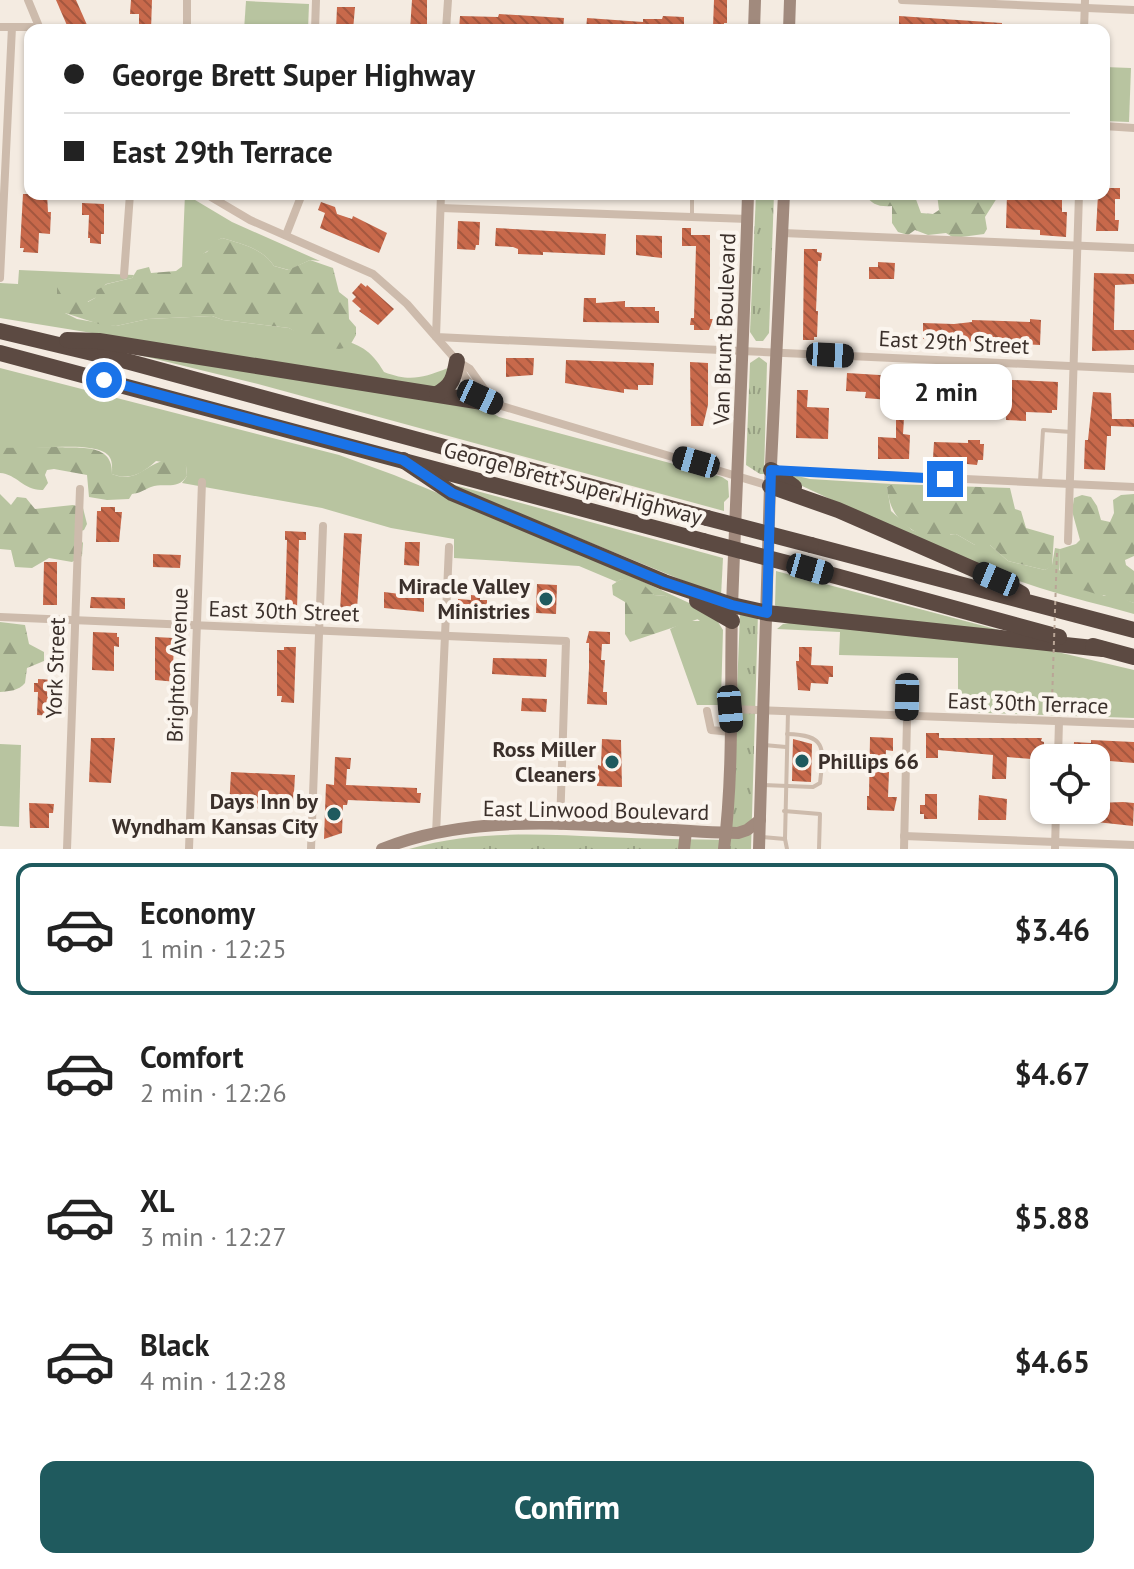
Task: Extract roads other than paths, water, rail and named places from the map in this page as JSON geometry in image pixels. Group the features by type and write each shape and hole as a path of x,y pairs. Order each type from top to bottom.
{"highway":[{"name":"George Brett Super Highway","path":"0,331 1134,630"},
{"path":"37,340 99,341 495,404"},
{"name":"George Brett Super Highway","path":"0,353 1134,657"},
{"path":"437,394 448,388 457,361"},
{"path":"403,460 452,493 732,613 767,613 1103,649"},
{"path":"771,478 996,579 1041,605"}],"main road":[{"path":"754,24 755,0"},
{"path":"789,24 790,0"},
{"name":"Van Brunt Boulevard","path":"724,849 731,732 732,613 748,200"},
{"path":"759,843 784,200"},
{"name":"East Linwood Boulevard","path":"382,849 436,834 488,826 726,833 747,830 760,820"},
{"path":"684,849 686,831"}],"street":[{"path":"28,0 38,24"},
{"path":"187,0 187,24"},
{"path":"315,24 316,0"},
{"path":"446,24 448,0"},
{"path":"902,0 1085,4 1134,10"},
{"path":"1084,24 1085,4"},
{"path":"0,27 24,27"},
{"path":"0,278 12,27"},
{"path":"1110,126 1134,128"},
{"path":"124,275 130,200"},
{"path":"216,200 250,220 373,274 391,287 457,361 462,374 480,397 495,404 738,475 1134,487"},
{"path":"286,235 300,200"},
{"path":"436,337 441,200"},
{"path":"1068,541 1079,200"},
{"path":"441,208 748,219"},
{"path":"783,233 1134,248"},
{"name":"East 29th Street","path":"436,337 1134,369"},
{"name":"Brighton Avenue","path":"189,849 202,482"},
{"name":"York Street","path":"67,849 80,489"},
{"path":"311,849 323,526"},
{"path":"436,834 449,547"},
{"name":"East 30th Street","path":"0,617 566,641 560,826"},
{"path":"904,849 908,677"},
{"name":"East 30th Terrace","path":"730,709 1134,724"},
{"path":"707,711 711,730 731,732"},
{"path":"1058,744 1059,721"},
{"path":"1055,846 1056,824"},
{"path":"904,836 1055,846 1134,845"}],"lane":[{"path":"692,200 692,217"},
{"path":"1040,484 1043,430 1071,432"},
{"path":"787,849 784,787 788,712"},
{"path":"761,785 813,787 820,783 820,744 814,737 787,734"},
{"path":"762,745 786,747"},
{"path":"784,811 820,814 819,849"},
{"path":"759,843 785,839"}],"place":[{"name":"Miracle Valley Ministries","path":"546,599"},
{"name":"Phillips 66","path":"802,761"},
{"name":"Ross Miller Cleaners","path":"612,762"},
{"name":"Days Inn by Wyndham Kansas City","path":"334,814"}]}
